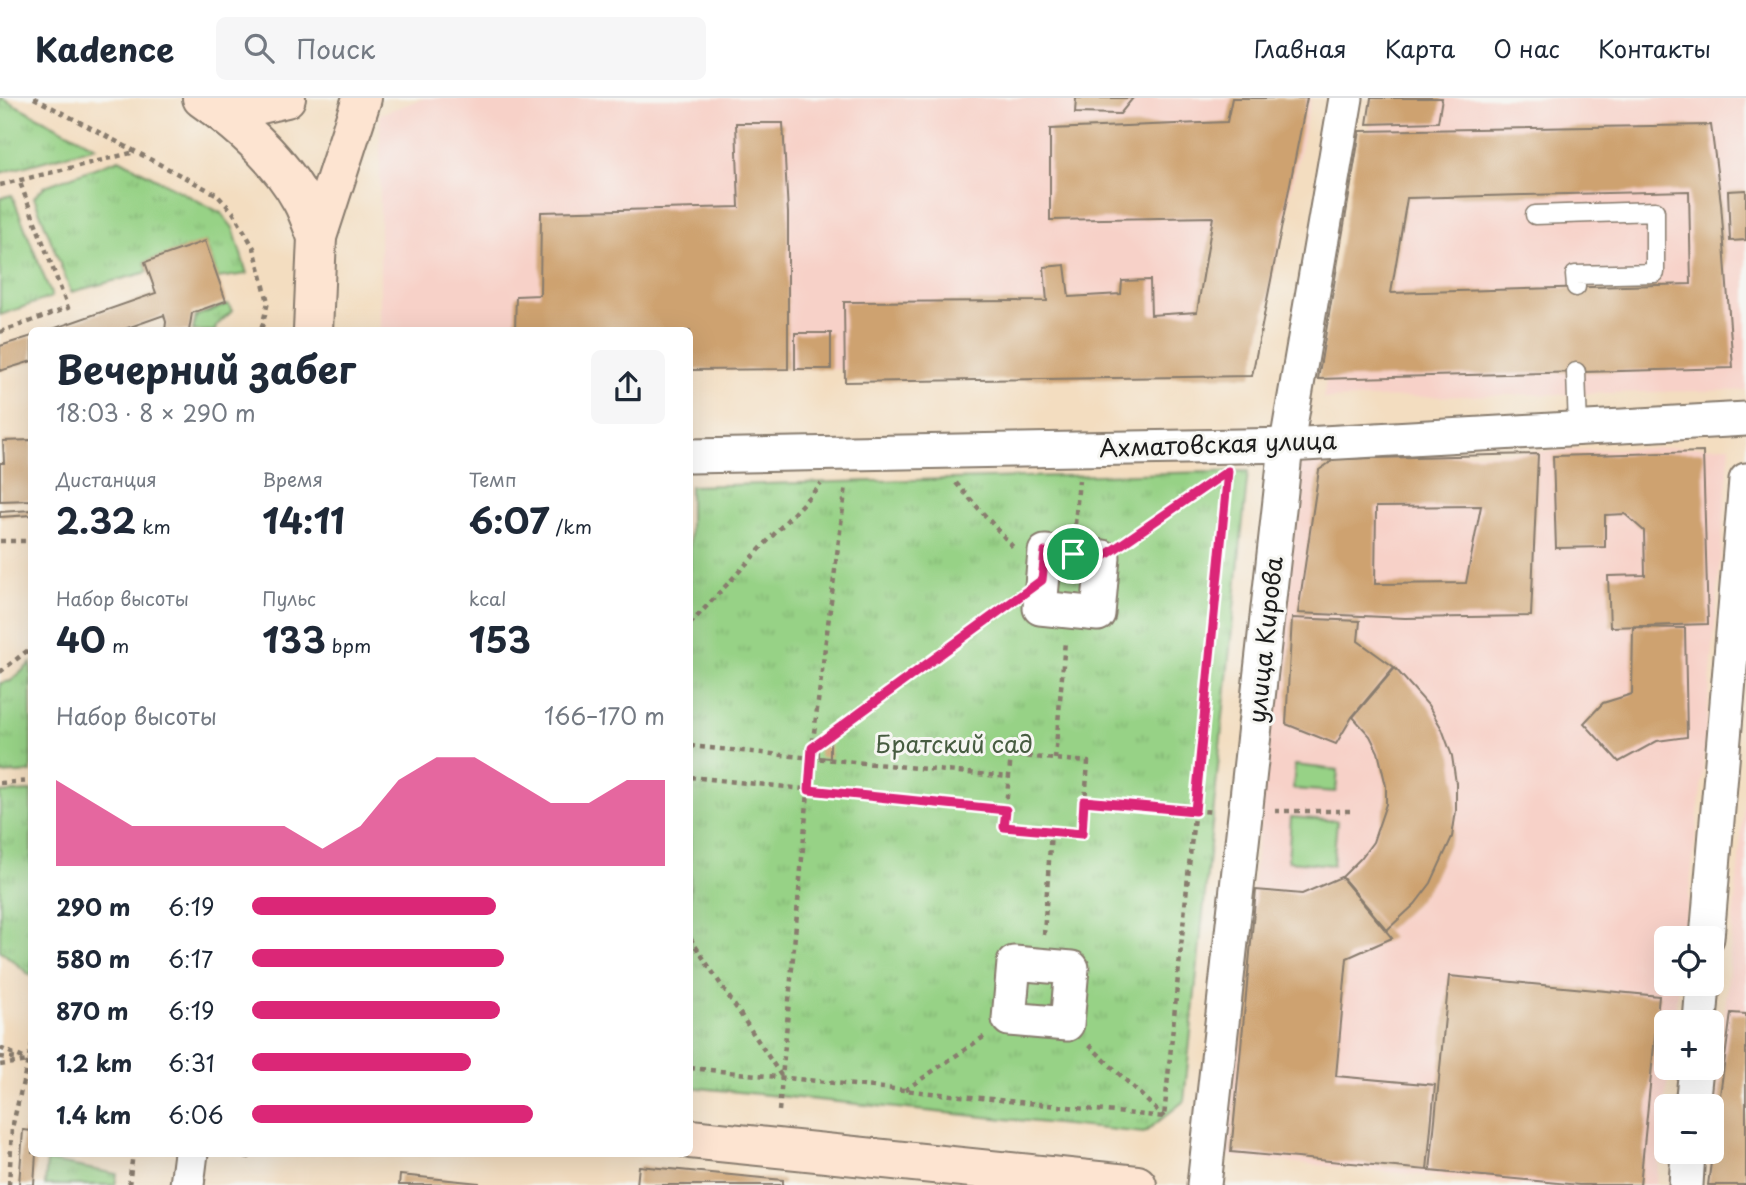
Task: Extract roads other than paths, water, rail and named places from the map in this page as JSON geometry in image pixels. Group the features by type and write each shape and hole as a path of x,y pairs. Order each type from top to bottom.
{"street":[{"path":"212,105 286,98"},
{"path":"313,327 317,237 362,98"},
{"name":"улица Кирова","path":"1204,1185 1287,445 1346,98"},
{"path":"212,105 279,167 302,200 317,237"},
{"name":"Ахматовская улица","path":"693,456 1287,445 1746,419"},
{"path":"1708,926 1746,480"},
{"path":"1045,552 1088,555 1098,614 1067,611 1040,608 1045,552"},
{"path":"1014,962 1072,968 1067,1024 1009,1019 1014,962"},
{"path":"693,1139 1136,1185"},
{"path":"187,1185 190,1157"},
{"path":"1686,1185 1687,1164"}],"lane":[{"path":"1535,215 1655,211 1655,273 1575,275 1576,287"},
{"path":"1576,372 1578,428"}],"park label":[{"name":"Братский сад","path":"954,745"}]}
